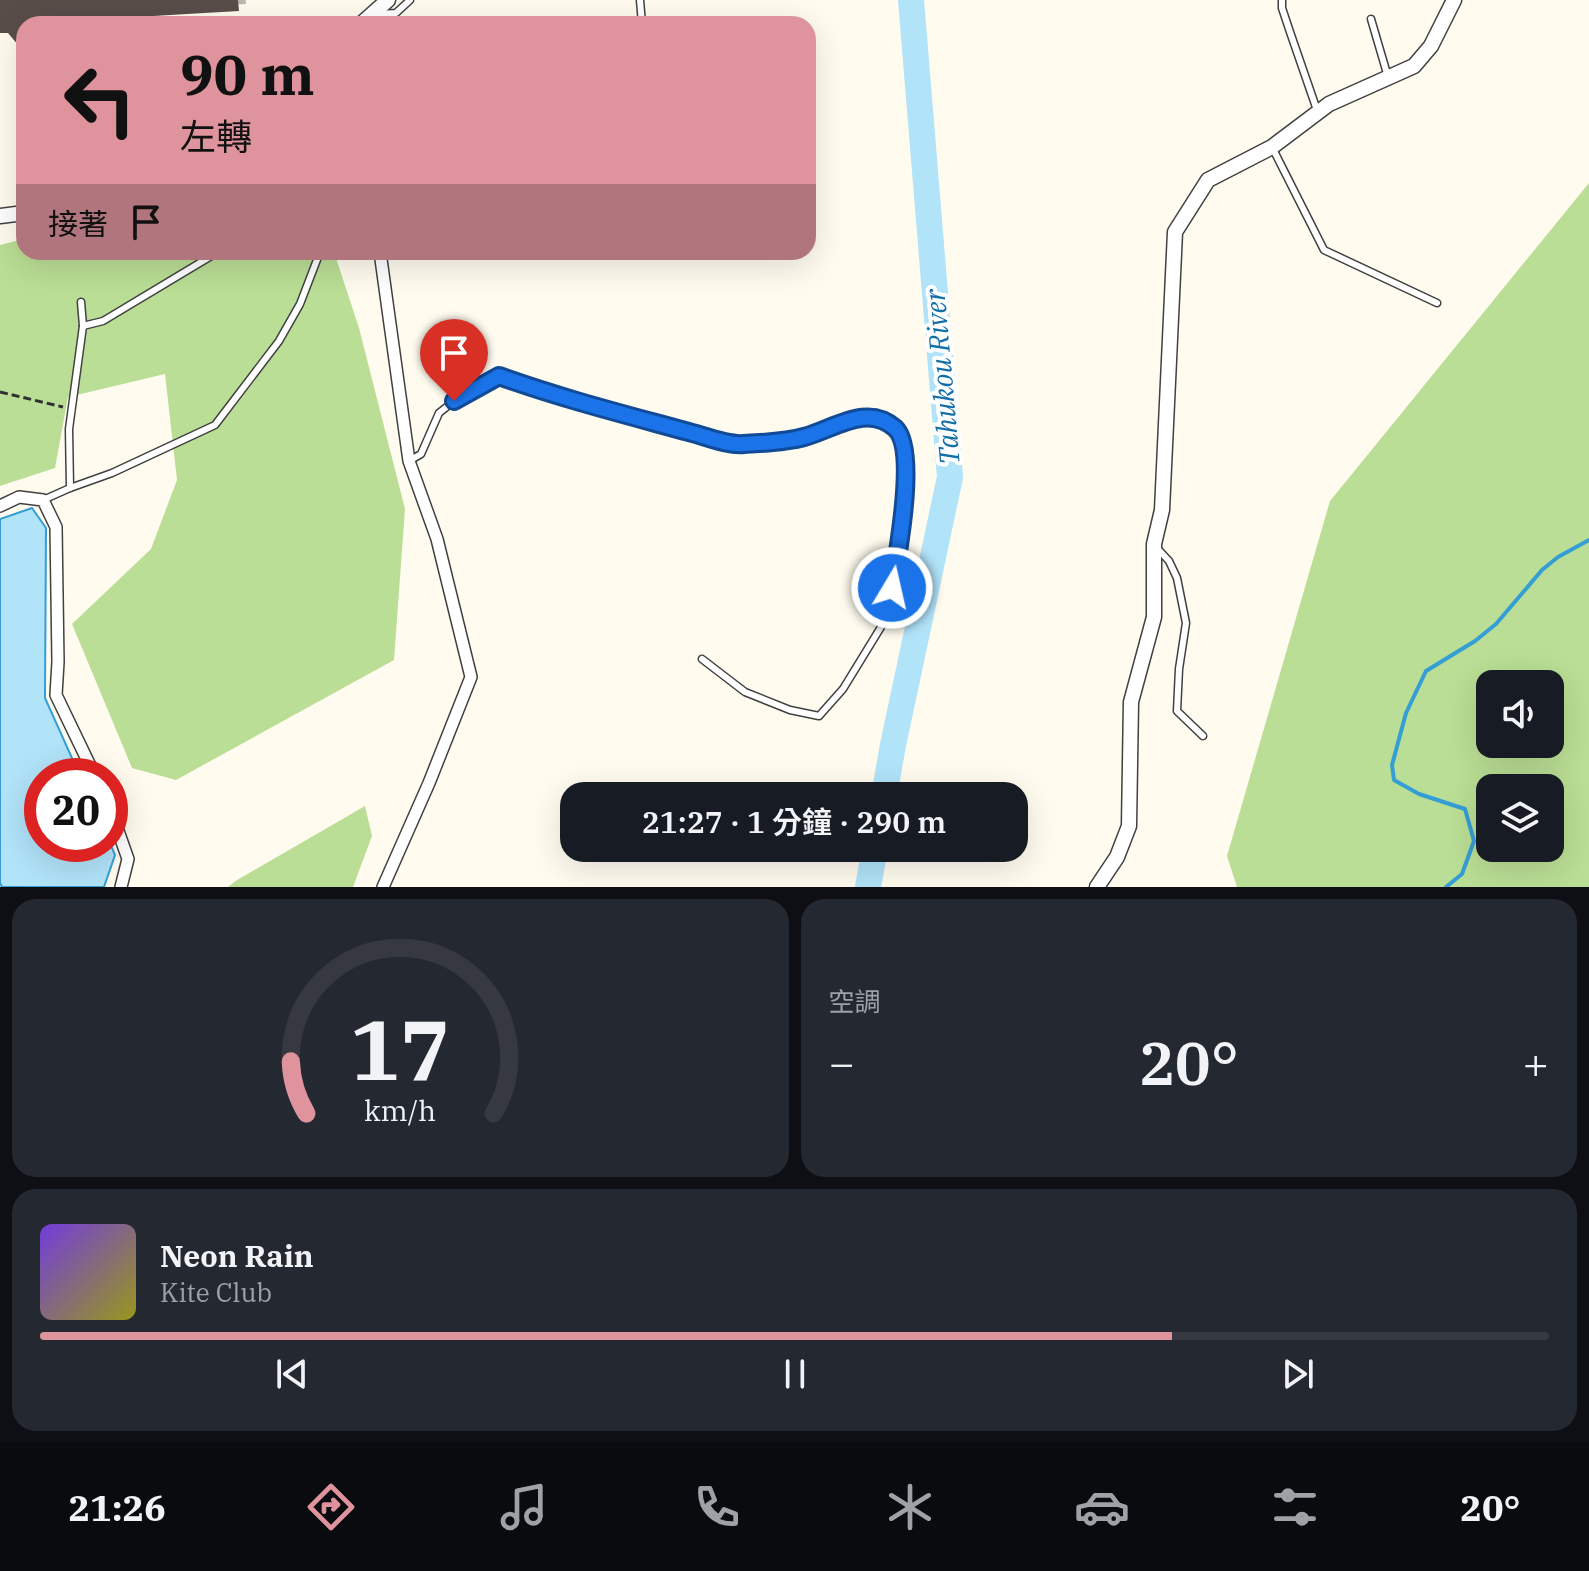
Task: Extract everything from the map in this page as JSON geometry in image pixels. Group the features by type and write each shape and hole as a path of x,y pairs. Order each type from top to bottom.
{"street":[{"path":"373,16 388,0"},
{"path":"1097,887 1117,857 1129,826 1131,702 1154,617 1154,544 1162,510 1175,232 1208,180 1272,147 1329,104 1414,66 1431,46 1454,0"},
{"path":"381,260 409,461 437,539 471,677 383,887"},
{"path":"0,506 19,497 43,500 56,527 56,695 86,758"},
{"path":"121,887 127,862"}],"lane":[{"path":"386,16 396,13 410,0"},
{"path":"1282,0 1282,8 1318,113"},
{"path":"1371,19 1389,79"},
{"path":"1272,147 1324,250 1437,303"},
{"path":"83,326 103,321 205,260"},
{"path":"43,500 112,473 215,425 279,341 300,304 317,260"},
{"path":"70,488 69,429 83,326 81,302"},
{"path":"409,461 421,454 439,413 499,376 550,394 739,445 803,438 871,416 893,426 902,437 906,460 902,526 892,588 881,627 843,689 819,716 790,710 745,692 702,659"},
{"path":"1154,544 1169,561 1177,578 1186,623 1177,711 1203,736"}],"path":[{"path":"0,392 72,409"}],"green space":[{"path":"1589,183 1589,887 1237,887 1227,856 1330,501"},
{"path":"16,241 16,260 337,260 359,328 405,509 394,660 176,780 132,768 72,624 151,549 177,480 165,374 68,397 55,468 0,486 0,245"},
{"path":"365,806 372,836 353,887 228,887 237,880"}],"water":[{"path":"32,508 46,528 45,698 72,758 24,758 24,862 113,862 104,887 2,887 0,883 0,519"}],"building":[{"path":"0,0 238,0 239,11 153,16 16,16 16,42 8,33 0,33"}],"waterway":[{"name":"Tahukou River","path":"886,782 950,477 911,0"},
{"path":"1446,887 1462,874 1474,841 1465,809 1419,794 1394,780 1392,765 1406,713 1426,671 1475,641 1496,624 1542,570 1589,540"},
{"name":"Tahukou River","path":"868,887 872,862"}],"route":[{"path":"454,401 499,376 550,394 739,445 803,438 871,416 893,426 902,437 906,460 902,526 892,588"}]}
